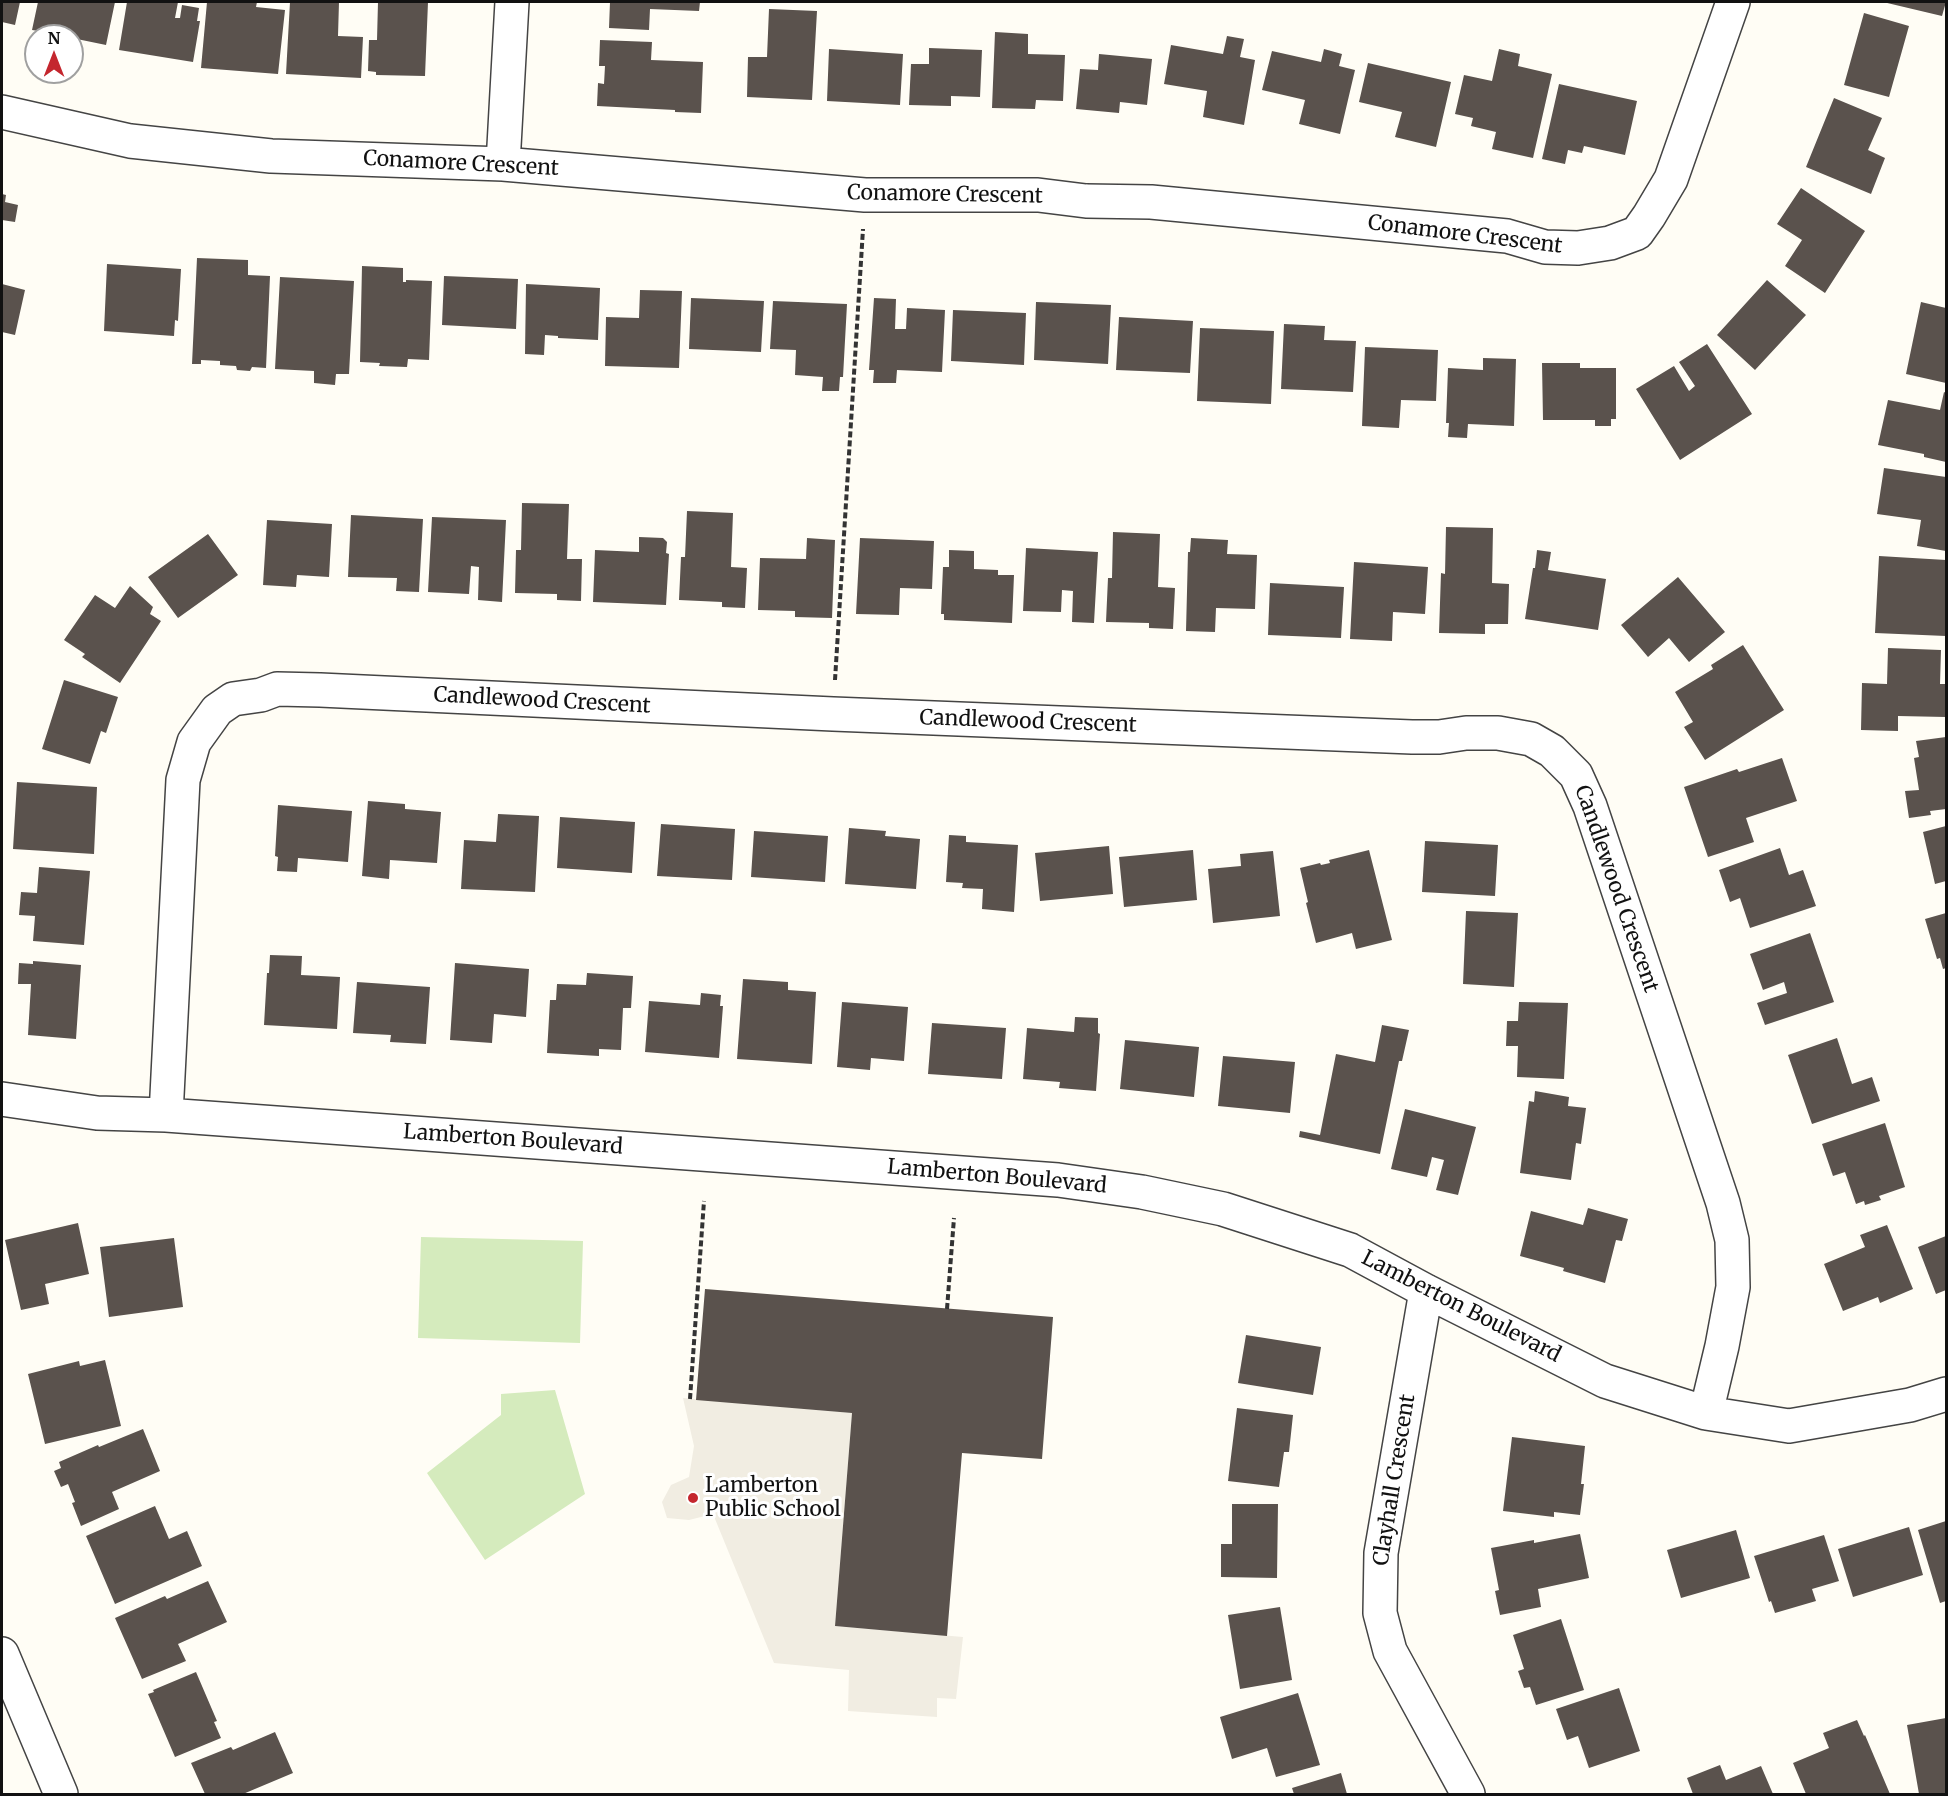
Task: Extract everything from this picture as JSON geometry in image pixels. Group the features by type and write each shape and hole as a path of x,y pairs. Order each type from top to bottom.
{"street":[{"path":"503,164 512,2"},
{"name":"Conamore Crescent","path":"2,112 130,141 259,155 503,164 865,195 1038,195 1086,201 1151,202 1507,236 1545,247 1578,248 1610,243 1637,233 1671,179 1733,2"},
{"name":"Candlewood Crescent","path":"166,1115 183,780 194,742 217,710 233,699 261,695 277,689 1421,737 1439,737 1466,732 1498,733 1531,739 1552,751 1576,775 1590,806 1712,1167 1732,1240 1732,1287 1722,1346 1706,1413"},
{"name":"Lamberton Boulevard","path":"2,1099 97,1113 166,1115 1058,1179 1143,1191 1223,1209 1350,1250 1605,1381 1706,1413 1789,1426 1910,1405 1947,1394"},
{"name":"Clayhall Crescent","path":"1426,1291 1381,1553 1380,1613 1390,1651 1468,1794"},
{"path":"2,1654 61,1794"}],"path":[{"path":"833,714 865,195"},
{"path":"690,1399 704,1201"},
{"path":"946,1309 954,1218"}],"green space":[{"path":"421,1237 583,1241 580,1343 418,1338"},
{"path":"555,1390 585,1494 485,1560 427,1473 501,1415 501,1394"}],"shaded area":[{"path":"683,1398 852,1413 835,1626 963,1637 956,1699 937,1698 937,1717 848,1711 849,1670 774,1663 713,1514 689,1520 667,1518 662,1502 671,1485 689,1477 694,1446"}],"building":[{"path":"2,2 20,2 15,25 2,22"},
{"path":"38,2 115,2 106,45 84,40 84,24 33,24"},
{"path":"127,2 178,2 175,18 180,18 182,5 199,8 197,21 200,21 193,62 119,50"},
{"path":"207,2 257,2 256,7 285,10 278,74 201,68"},
{"path":"290,2 339,2 338,36 363,37 361,78 286,74"},
{"path":"378,2 428,2 425,76 376,75 376,72 368,71 369,40 377,40"},
{"path":"610,2 700,2 699,11 650,9 649,30 609,28"},
{"path":"1883,2 1946,2 1942,16"},
{"path":"769,9 817,11 812,100 747,97 748,57 767,57"},
{"path":"1864,13 1909,26 1889,97 1844,85"},
{"path":"995,32 1028,34 1028,54 1065,55 1063,101 1036,100 1035,109 992,108"},
{"path":"1227,36 1244,39 1240,57 1255,60 1244,125 1203,117 1207,91 1164,84 1171,45 1223,54"},
{"path":"600,40 652,42 651,60 703,62 701,113 597,106 598,83 604,84 605,66 599,66"},
{"path":"929,48 982,50 980,97 951,96 951,106 909,105 911,64 929,64"},
{"path":"829,49 903,54 900,105 827,101"},
{"path":"1324,49 1342,54 1339,66 1355,70 1340,134 1299,124 1305,100 1262,90 1272,51 1321,62"},
{"path":"1499,49 1520,54 1518,66 1552,74 1533,158 1492,149 1496,132 1471,126 1473,118 1455,114 1464,75 1492,81"},
{"path":"1099,54 1152,59 1147,105 1120,102 1119,113 1076,109 1080,69 1098,70"},
{"path":"1368,63 1451,82 1436,147 1395,137 1402,112 1359,102"},
{"path":"1559,84 1637,101 1625,155 1584,146 1582,153 1568,150 1565,164 1542,159"},
{"path":"1834,98 1882,118 1868,150 1885,158 1871,194 1806,167"},
{"path":"1801,188 1865,231 1825,293 1785,266 1802,240 1777,224"},
{"path":"2,194 6,195 5,202 18,205 15,222 2,220"},
{"path":"197,258 248,260 248,275 270,276 266,368 252,367 250,371 237,370 236,366 220,365 220,361 201,360 201,364 192,364"},
{"path":"107,264 181,269 178,321 175,320 174,336 104,331"},
{"path":"362,266 403,268 403,282 406,280 432,281 429,360 408,359 407,367 379,366 380,363 360,362"},
{"path":"444,276 518,279 516,329 442,325"},
{"path":"280,277 354,281 349,374 336,374 335,385 314,383 314,371 275,369"},
{"path":"1767,280 1806,315 1755,370 1717,335"},
{"path":"2,284 25,290 15,335 2,332"},
{"path":"526,284 600,288 598,340 545,335 544,355 525,354"},
{"path":"640,290 682,291 679,368 605,366 606,317 639,318"},
{"path":"691,298 764,301 761,352 689,349"},
{"path":"874,298 896,299 895,329 906,329 907,308 945,310 942,372 897,370 896,383 873,383 874,370 869,370"},
{"path":"773,301 847,304 843,377 840,377 839,391 822,391 823,377 795,375 796,350 770,349"},
{"path":"1036,302 1111,305 1108,364 1034,360"},
{"path":"1921,302 1946,308 1946,383 1906,374"},
{"path":"953,310 1026,313 1024,365 951,361"},
{"path":"1119,317 1193,321 1190,373 1116,370"},
{"path":"1284,324 1325,326 1324,340 1356,341 1353,392 1281,389"},
{"path":"1200,328 1274,331 1271,404 1197,401"},
{"path":"1707,344 1752,414 1680,460 1636,389 1674,366 1689,391 1695,386 1679,362"},
{"path":"1365,347 1438,350 1436,401 1401,400 1399,428 1362,426"},
{"path":"1483,358 1516,359 1514,426 1468,424 1467,438 1448,437 1449,423 1446,423 1448,368 1483,370"},
{"path":"1542,363 1580,363 1580,368 1616,368 1616,419 1611,419 1611,426 1595,426 1595,420 1543,420"},
{"path":"1944,392 1946,393 1946,462 1924,457 1924,454 1878,445 1888,400 1940,410"},
{"path":"1884,468 1946,477 1946,551 1917,546 1921,520 1877,514"},
{"path":"522,503 569,504 567,559 582,559 581,601 557,600 557,594 515,593 516,550 521,550"},
{"path":"687,511 733,513 731,567 747,568 745,608 722,607 722,602 679,600 681,557 685,557"},
{"path":"351,515 423,519 419,592 396,591 397,578 348,577"},
{"path":"432,517 506,520 502,602 478,600 479,567 471,566 469,594 428,592"},
{"path":"267,520 332,524 329,577 297,575 296,587 263,585"},
{"path":"1446,527 1493,528 1492,583 1509,584 1508,624 1485,624 1485,634 1439,633 1441,573 1445,574"},
{"path":"1113,532 1160,534 1158,587 1175,588 1173,629 1149,628 1149,623 1106,622 1108,578 1112,578"},
{"path":"208,534 238,575 178,618 148,577"},
{"path":"639,537 663,538 667,542 666,553 669,554 666,605 593,602 595,550 639,552"},
{"path":"807,538 835,540 832,618 795,617 795,611 758,610 760,558 806,559"},
{"path":"860,538 934,541 932,589 900,588 899,615 856,614"},
{"path":"1191,538 1228,540 1227,554 1257,555 1255,609 1216,608 1215,632 1186,631 1188,552 1190,552"},
{"path":"1026,548 1098,552 1094,623 1072,622 1073,591 1062,590 1061,612 1023,611"},
{"path":"949,550 974,551 974,569 998,570 998,575 1014,575 1012,623 944,620 944,614 941,614 943,567 949,567"},
{"path":"1537,550 1551,552 1548,570 1606,579 1598,630 1525,619"},
{"path":"1879,556 1946,560 1946,636 1875,633"},
{"path":"1354,562 1428,567 1425,614 1393,612 1392,641 1350,639"},
{"path":"1678,577 1725,632 1689,662 1669,638 1648,657 1621,625"},
{"path":"1270,583 1344,587 1341,638 1268,635"},
{"path":"130,586 153,607 150,614 161,621 120,683 82,657 85,654 64,640 95,595 115,608"},
{"path":"1743,645 1784,710 1705,760 1684,727 1693,722 1675,692 1713,669 1711,665"},
{"path":"1888,648 1941,650 1940,684 1946,684 1946,717 1898,716 1898,731 1861,730 1862,683 1887,684"},
{"path":"64,680 118,697 106,733 101,731 90,764 42,749"},
{"path":"1946,737 1946,809 1930,811 1931,815 1909,818 1905,791 1919,790 1914,758 1919,757 1916,741"},
{"path":"1782,758 1797,801 1746,818 1754,842 1708,857 1684,787 1737,769 1739,772"},
{"path":"17,782 97,787 94,854 13,849"},
{"path":"368,801 405,804 405,809 441,812 437,863 390,860 389,879 362,876"},
{"path":"278,805 352,811 348,862 298,858 297,872 277,871 278,857 275,856"},
{"path":"498,814 539,816 535,892 461,889 464,840 496,842"},
{"path":"560,817 635,822 632,873 557,868"},
{"path":"661,824 735,829 732,880 657,876"},
{"path":"1946,826 1946,881 1935,884 1923,832"},
{"path":"849,828 886,831 885,836 920,839 916,889 845,884"},
{"path":"754,831 828,836 825,882 751,877"},
{"path":"949,835 966,836 966,842 1018,845 1014,912 982,909 983,889 962,888 963,883 946,882"},
{"path":"1425,841 1498,845 1495,896 1422,892"},
{"path":"1109,846 1113,894 1040,901 1035,853"},
{"path":"1780,848 1789,875 1803,870 1816,906 1750,928 1740,898 1730,902 1719,870"},
{"path":"1193,850 1197,900 1124,907 1119,857"},
{"path":"1369,850 1392,940 1356,949 1352,933 1316,943 1300,868 1330,863 1329,860"},
{"path":"1273,851 1280,916 1213,923 1208,869 1241,866 1240,854"},
{"path":"39,867 90,871 84,945 33,941 35,916 19,915 21,892 37,893"},
{"path":"1466,911 1518,913 1514,987 1463,984"},
{"path":"1946,913 1946,968 1943,969 1940,958 1937,959 1925,919"},
{"path":"1810,933 1834,1002 1765,1025 1757,1003 1787,993 1784,982 1763,990 1750,954"},
{"path":"270,955 302,956 301,975 340,977 337,1029 264,1025"},
{"path":"33,961 81,965 76,1039 28,1035 31,984 18,984 19,963 33,964"},
{"path":"455,963 529,969 526,1017 494,1014 492,1043 450,1040"},
{"path":"587,973 633,976 631,1008 623,1008 621,1050 599,1049 599,1056 547,1053 550,1000 556,1000 557,984 586,985"},
{"path":"743,979 788,982 788,990 816,992 812,1064 737,1059"},
{"path":"357,982 430,987 426,1044 390,1042 391,1035 353,1033"},
{"path":"701,993 721,995 720,1006 723,1006 719,1058 645,1052 649,1001 700,1005"},
{"path":"842,1002 908,1007 904,1061 871,1058 870,1070 837,1067"},
{"path":"1519,1002 1568,1003 1564,1079 1517,1077 1518,1046 1506,1046 1507,1021 1518,1021"},
{"path":"1075,1017 1098,1018 1098,1033 1100,1034 1096,1091 1059,1088 1060,1082 1023,1079 1027,1028 1074,1032"},
{"path":"932,1023 1006,1028 1002,1079 928,1074"},
{"path":"1382,1025 1409,1030 1402,1061 1399,1061 1380,1154 1299,1137 1300,1131 1320,1135 1336,1054 1375,1062"},
{"path":"1837,1038 1852,1084 1872,1077 1880,1101 1812,1124 1788,1055"},
{"path":"1125,1040 1199,1047 1194,1097 1120,1089"},
{"path":"1223,1056 1295,1062 1290,1113 1218,1106"},
{"path":"1535,1091 1569,1097 1568,1106 1586,1108 1581,1144 1576,1143 1571,1180 1520,1173 1529,1101 1534,1102"},
{"path":"1405,1109 1476,1127 1458,1195 1436,1190 1444,1160 1432,1157 1427,1177 1391,1169"},
{"path":"1885,1123 1905,1187 1879,1196 1881,1200 1865,1205 1864,1201 1856,1204 1845,1172 1833,1176 1822,1144"},
{"path":"1588,1208 1628,1219 1622,1241 1616,1240 1605,1283 1563,1271 1564,1268 1520,1256 1531,1211 1583,1225"},
{"path":"78,1223 89,1274 45,1284 49,1304 21,1310 5,1240"},
{"path":"1887,1225 1913,1289 1880,1303 1878,1297 1843,1311 1824,1264 1865,1247 1860,1235"},
{"path":"1946,1236 1946,1290 1936,1294 1918,1247"},
{"path":"174,1238 183,1307 109,1317 100,1247"},
{"path":"705,1289 1053,1317 1042,1459 962,1453 947,1636 835,1626 852,1413 696,1400"},
{"path":"1246,1335 1321,1347 1313,1395 1238,1383"},
{"path":"105,1360 121,1426 45,1444 28,1374 79,1361 80,1366"},
{"path":"1237,1408 1293,1415 1289,1452 1284,1452 1279,1487 1228,1481"},
{"path":"143,1429 160,1471 112,1492 119,1509 81,1526 68,1484 61,1487 54,1471 61,1468 59,1462"},
{"path":"1512,1437 1585,1446 1580,1515 1554,1512 1554,1517 1503,1511"},
{"path":"1232,1504 1278,1504 1277,1578 1221,1577 1221,1544 1232,1544"},
{"path":"155,1506 169,1539 187,1531 202,1566 115,1604 86,1536"},
{"path":"1946,1521 1946,1601 1940,1603 1918,1530"},
{"path":"1909,1527 1923,1575 1853,1597 1838,1549"},
{"path":"1736,1530 1750,1578 1681,1598 1667,1550"},
{"path":"1580,1534 1589,1578 1538,1589 1541,1607 1500,1615 1495,1591 1499,1590 1491,1548"},
{"path":"1824,1535 1839,1581 1812,1589 1816,1601 1775,1613 1771,1601 1769,1602 1754,1556"},
{"path":"208,1581 227,1622 178,1644 186,1661 142,1679 115,1618 165,1596 167,1599"},
{"path":"1280,1607 1292,1680 1240,1689 1228,1615"},
{"path":"1561,1619 1584,1690 1536,1705 1530,1687 1524,1688 1518,1671 1524,1669 1513,1635"},
{"path":"196,1672 217,1721 214,1722 221,1738 175,1757 148,1694"},
{"path":"1619,1688 1640,1751 1589,1768 1578,1736 1567,1740 1556,1709"},
{"path":"1298,1693 1320,1765 1276,1777 1267,1748 1232,1759 1220,1717"},
{"path":"1946,1718 1946,1794 1919,1794 1907,1725"},
{"path":"1857,1720 1890,1794 1806,1794 1793,1763 1829,1748 1823,1733"},
{"path":"275,1732 293,1773 243,1794 205,1794 191,1763 231,1747 233,1750"},
{"path":"1720,1765 1726,1780 1761,1766 1773,1794 1693,1794 1687,1778"},
{"path":"1341,1773 1347,1794 1294,1794 1292,1788"}],"place":[{"name":"Lamberton Public School","path":"693,1498"}]}
